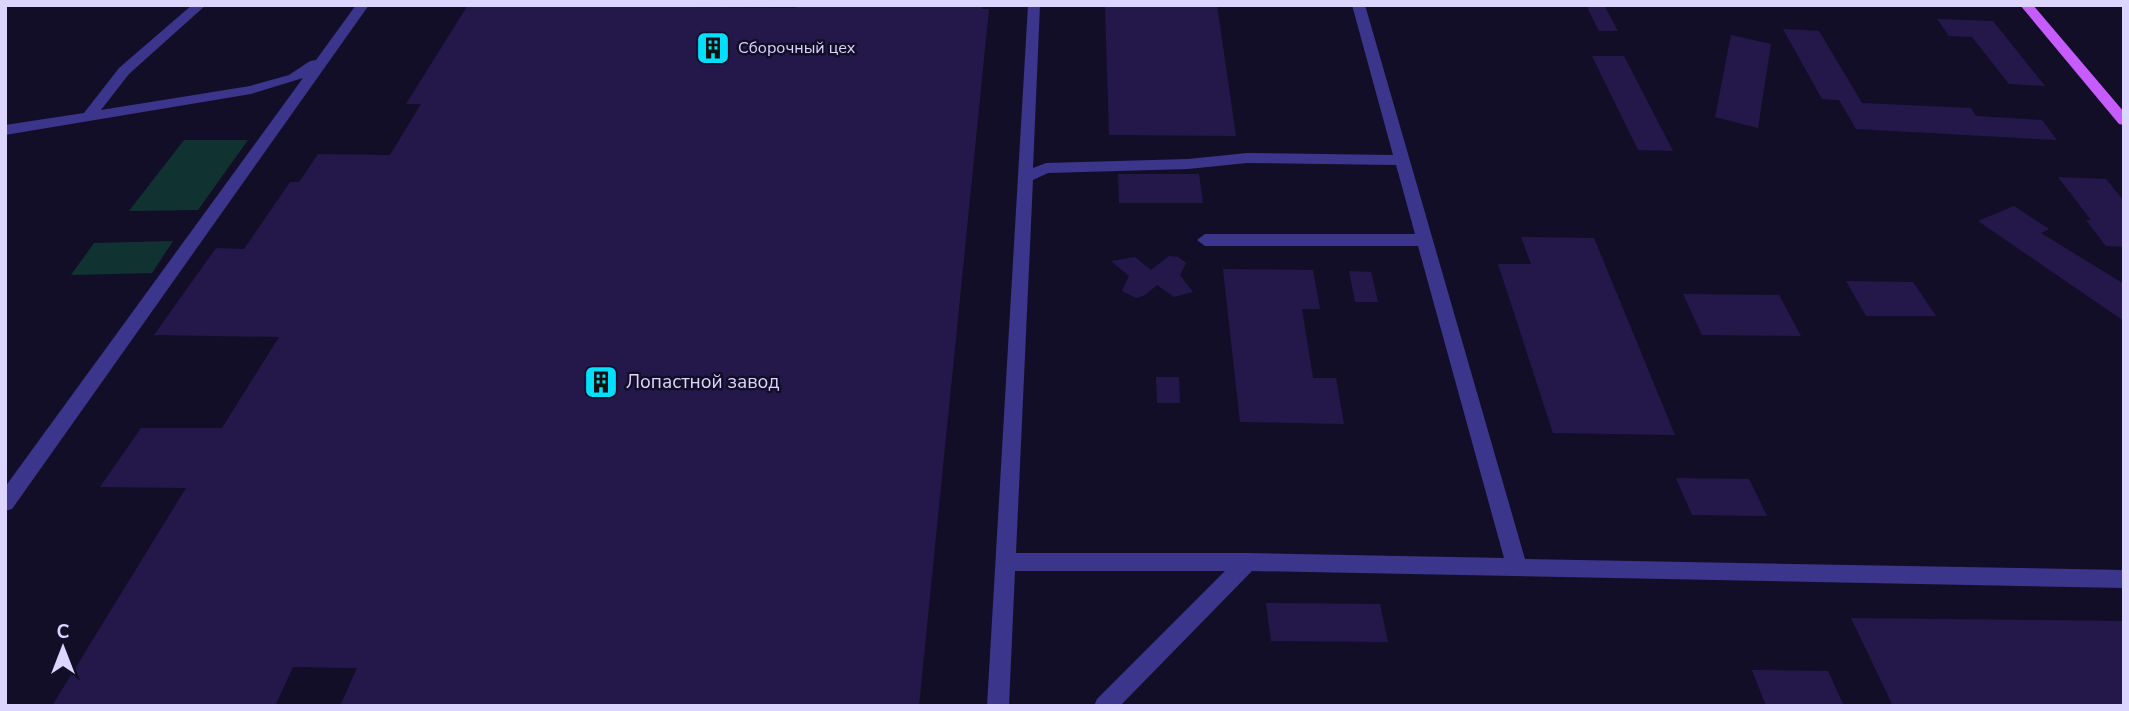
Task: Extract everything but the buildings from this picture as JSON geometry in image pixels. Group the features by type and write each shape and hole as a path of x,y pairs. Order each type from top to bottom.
{"main road":[{"path":"2026,5 2124,121"}],"lane":[{"path":"89,116 124,71 200,5"},
{"path":"5,503 363,5"},
{"path":"998,706 1034,5"},
{"path":"1358,5 1517,567"},
{"path":"5,130 276,84 308,69 327,53"},
{"path":"1027,158 1046,168 1188,164 1247,158 1402,160"},
{"path":"1026,177 1046,168"},
{"path":"1205,240 1424,240"},
{"path":"1007,562 1247,562 2124,579"},
{"path":"1105,706 1247,562"}],"green space":[{"path":"184,140 248,140 198,210 129,211"},
{"path":"173,241 152,273 71,275 94,243"}],"place":[{"name":"Сборочный цех","path":"713,48"},
{"name":"Лопастной завод","path":"601,382"}]}
